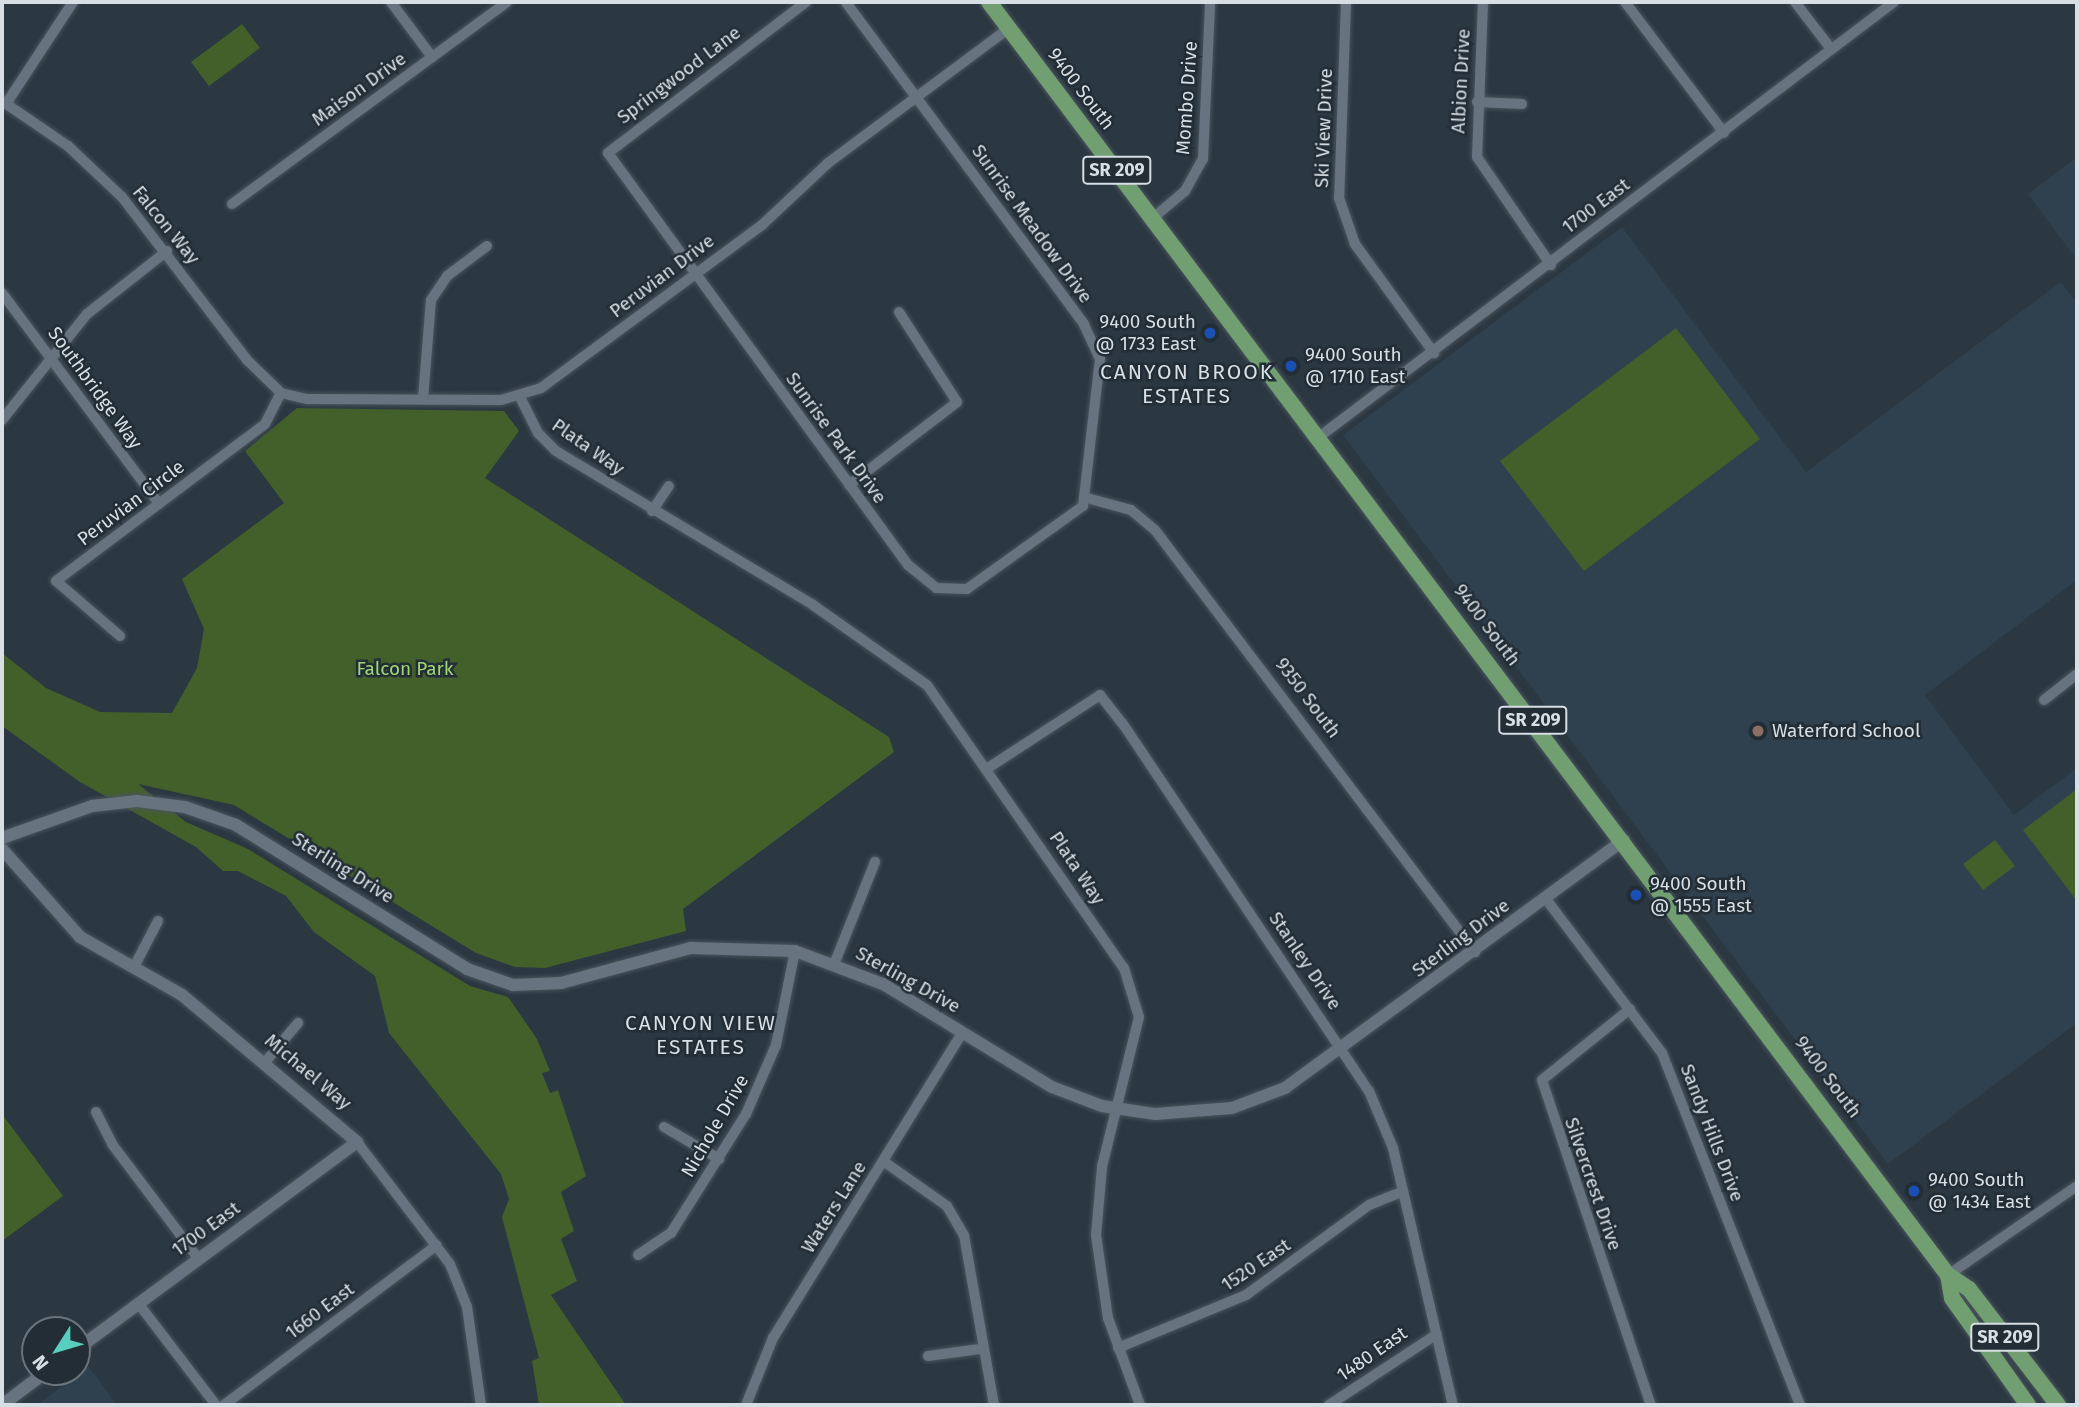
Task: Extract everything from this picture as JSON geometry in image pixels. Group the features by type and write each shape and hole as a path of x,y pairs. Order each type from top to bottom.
{"main road":[{"name":"9400 South","path":"989,2 1624,840 1948,1275 1969,1289 2058,1405"},
{"name":"9400 South","path":"1948,1275 1952,1298 2028,1405"}],"street":[{"path":"4,103 73,2"},
{"path":"391,2 432,57"},
{"name":"Maison Drive","path":"232,204 507,2"},
{"name":"Springwood Lane","path":"608,153 806,2"},
{"name":"Sunrise Meadow Drive","path":"846,2 1094,341 1100,377 1087,498"},
{"name":"Mombo Drive","path":"1153,218 1185,191 1203,159 1210,2"},
{"name":"Ski View Drive","path":"1346,2 1339,198 1354,244 1434,353"},
{"name":"Albion Drive","path":"1483,2 1475,141 1483,172 1551,265"},
{"path":"1626,2 1724,133"},
{"path":"1795,2 1831,49"},
{"name":"1700 East","path":"1319,438 1551,265 1894,2"},
{"name":"Peruvian Drive","path":"520,397 694,274 916,97 1009,27"},
{"path":"1478,102 1522,104"},
{"name":"Falcon Way","path":"4,103 96,171 167,251 247,360 281,393"},
{"name":"Sunrise Park Drive","path":"608,153 849,485 922,580 952,590 987,579 1076,514 1087,498"},
{"path":"423,399 431,300 447,276 487,246"},
{"path":"2,420 51,357 100,301 167,251"},
{"name":"Southbridge Way","path":"2,293 159,504"},
{"path":"849,485 957,402 899,312"},
{"path":"281,393 308,399 520,397"},
{"name":"Peruvian Circle","path":"120,636 56,582 265,424 281,393"},
{"name":"Plata Way","path":"520,397 546,443 914,674 947,707 1134,991 1136,1042 1101,1167 1096,1235 1102,1293 1118,1348 1140,1405"},
{"path":"652,511 669,486"},
{"name":"9350 South","path":"1087,498 1131,510 1155,530 1475,952"},
{"path":"2044,700 2077,674"},
{"name":"Stanley Drive","path":"988,768 1100,695 1344,1050 1383,1120 1403,1191 1453,1405"},
{"name":"Sterling Drive","path":"2,838 92,806 185,807 236,825 467,969 513,985 561,983 691,948 795,951 835,962 1052,1087 1117,1110 1180,1114 1232,1108 1285,1088 1344,1050 1624,840"},
{"name":"Michael Way","path":"2,849 72,930 182,995 266,1061 357,1142 437,1245 467,1307 481,1405"},
{"path":"835,962 875,862"},
{"name":"Sandy Hills Drive","path":"1546,899 1630,1009 1669,1070 1800,1405"},
{"path":"134,967 158,921"},
{"name":"Nichole Drive","path":"638,1255 671,1233 719,1159 761,1085 795,951"},
{"name":"Silvercrest Drive","path":"1630,1009 1542,1080 1651,1405"},
{"path":"266,1061 298,1023"},
{"name":"Waters Lane","path":"746,1405 773,1338 962,1033"},
{"path":"96,1112 198,1258"},
{"path":"664,1126 719,1159"},
{"name":"1700 East","path":"91,1338 357,1142"},
{"path":"883,1161 936,1197 956,1219 967,1251 980,1349 994,1405"},
{"path":"1948,1275 2045,1202 2077,1186"},
{"name":"1520 East","path":"1118,1348 1246,1295 1369,1205 1403,1191"},
{"name":"1660 East","path":"224,1405 437,1245"},
{"path":"138,1303 216,1405"},
{"name":"1480 East","path":"1329,1405 1437,1334"},
{"path":"928,1356 980,1349"},
{"path":"2,1405 27,1386"}],"shaded area":[{"path":"2077,157 2077,260 2028,194"},
{"name":"Waterford School","path":"1622,227 1806,472 2061,282 2077,303 2077,580 1925,695 2014,815 2077,768 2077,1023 1888,1164 1343,435"},
{"path":"91,1370 117,1405 37,1405 62,1386 91,1386"}],"green space":[{"path":"242,24 260,48 209,86 191,62"},
{"path":"1676,328 1760,439 1584,571 1500,461"},
{"name":"Falcon Park","path":"297,408 504,411 519,431 485,478 889,737 894,752 683,909 686,931 545,968 515,967 476,953 234,805 138,784 186,822 248,849 470,986 508,997 537,1039 550,1071 542,1073 550,1093 558,1090 586,1176 561,1192 574,1231 561,1239 577,1281 551,1295 626,1405 539,1405 532,1361 539,1358 502,1217 509,1199 501,1174 389,1033 375,976 314,932 286,896 238,871 223,871 196,847 80,782 2,726 2,653 46,688 100,712 172,713 197,668 204,629 182,579 284,503 245,451"},
{"path":"2077,789 2077,901 2023,830"},
{"path":"1995,840 2015,866 1983,890 1963,864"},
{"path":"2,1114 63,1196 2,1241"}],"place":[{"name":"9400 South @ 1733 East","path":"1210,333"},
{"name":"9400 South @ 1710 East","path":"1291,366"},
{"name":"Waterford School","path":"1758,731"},
{"name":"9400 South @ 1555 East","path":"1636,895"},
{"name":"9400 South @ 1434 East","path":"1914,1191"}],"district":[{"name":"CANYON BROOK ESTATES","path":"1187,384"},
{"name":"CANYON VIEW ESTATES","path":"701,1035"}]}
